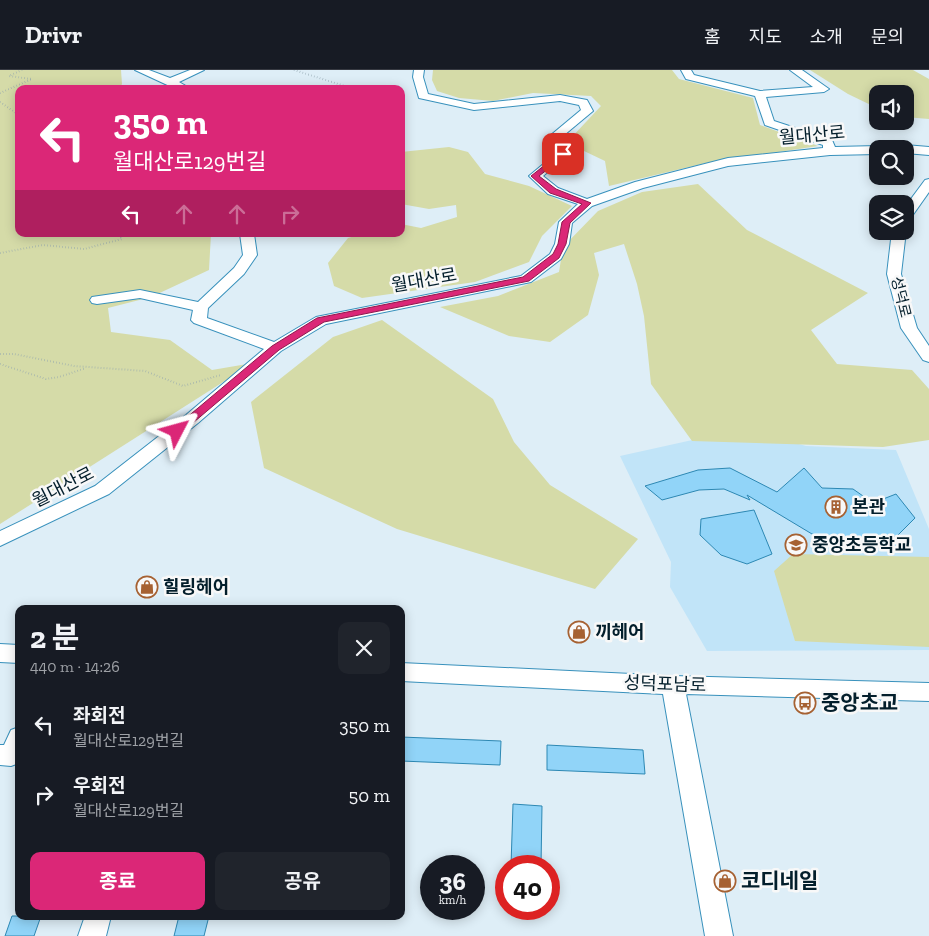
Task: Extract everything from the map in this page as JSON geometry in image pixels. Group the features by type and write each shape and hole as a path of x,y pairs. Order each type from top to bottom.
{"street":[{"path":"140,70 177,85"},
{"path":"170,82 198,70"},
{"path":"420,70 418,77 423,96 474,106 560,98 583,102 587,111 557,135 563,143 565,152 535,176 553,191 587,203"},
{"path":"686,70 690,76 760,94 824,89 795,70"},
{"path":"760,94 769,123 828,143 830,151"},
{"name":"월대산로","path":"0,539 102,490 192,419 275,348 321,320 526,279 556,256 562,244 566,222 587,203 639,185 728,162 830,151 869,150"},
{"path":"914,150 929,151"},
{"path":"914,204 929,183"},
{"path":"247,237 250,255 239,271 201,307 199,320 275,348"},
{"name":"성덕로","path":"898,240 894,274 909,328 929,357"},
{"path":"97,300 140,294 201,307"},
{"path":"0,653 15,654"},
{"name":"성덕포남로","path":"405,672 673,685 929,692"},
{"path":"673,685 719,936"},
{"path":"0,755 11,756 15,746"},
{"path":"92,936 97,920"}],"path":[{"path":"22,70 9,76 32,79 22,85"},
{"path":"294,70 341,85"},
{"path":"0,93 15,88"},
{"path":"0,102 15,112"},
{"path":"0,253 43,245 79,249 94,248 122,239 121,237"},
{"path":"0,354 14,354 50,363 87,368 145,372 183,386 224,374"},
{"path":"0,364 46,379 87,368"}],"shaded area":[{"name":"중앙초등학교","path":"715,435 781,439 806,446 896,450 929,529 929,650 707,651 670,587 671,562 620,456"}],"green space":[{"path":"0,70 121,70 121,85 15,85 15,237 211,237 209,270 151,297 108,308 111,332 170,340 212,370 253,363 0,524"},
{"path":"433,70 672,70 679,79 753,98 760,125 818,146 706,163 609,186 605,161 584,151 570,139 601,106 591,96 533,93 493,101 459,98 437,91 432,80"},
{"path":"810,70 913,70 929,79 929,119 914,118 914,85 869,85 869,104 848,94"},
{"path":"449,147 468,152 485,174 529,186 572,206 542,236 529,262 475,282 362,298 334,286 328,263 348,238 405,237 405,225 421,228 457,217 456,205 429,209 405,205 405,152"},
{"path":"698,184 747,230 868,293 811,330 837,364 912,370 929,389 929,440 883,447 692,441 651,384 644,316 637,284 624,244 594,253 599,275 588,315 550,342 509,336 440,307 498,296 559,272 563,247 598,211 642,192"},
{"path":"382,320 493,399 514,442 550,485 638,539 595,589 397,529 264,468 251,402 333,337"},
{"path":"793,554 929,557 929,647 795,641 774,571"}],"building":[{"name":"본관","path":"730,468 777,492 804,468 822,488 853,489 873,503 896,494 915,518 897,536 850,543 812,534 747,495 750,500 724,489 699,490 662,500 645,486 698,470"},
{"path":"754,510 772,554 747,564 721,555 700,535 701,519"},
{"path":"405,737 501,741 500,765 405,761"},
{"path":"547,745 643,750 645,774 547,770"},
{"path":"513,804 542,806 541,855 511,855"},
{"path":"12,916 15,916 15,920 40,920 34,936 5,936"},
{"path":"178,920 208,920 204,936 174,936"}],"place":[{"name":"본관","path":"836,507"},
{"name":"중앙초등학교","path":"796,545"},
{"name":"힐링헤어","path":"147,587"},
{"name":"끼헤어","path":"579,632"},
{"name":"중앙초교","path":"805,703"},
{"name":"코디네일","path":"725,881"}],"route":[{"path":"177,431 275,348 321,320 373,308 526,279 556,256 562,244 566,222 587,203 553,191 535,176 563,154"}]}
